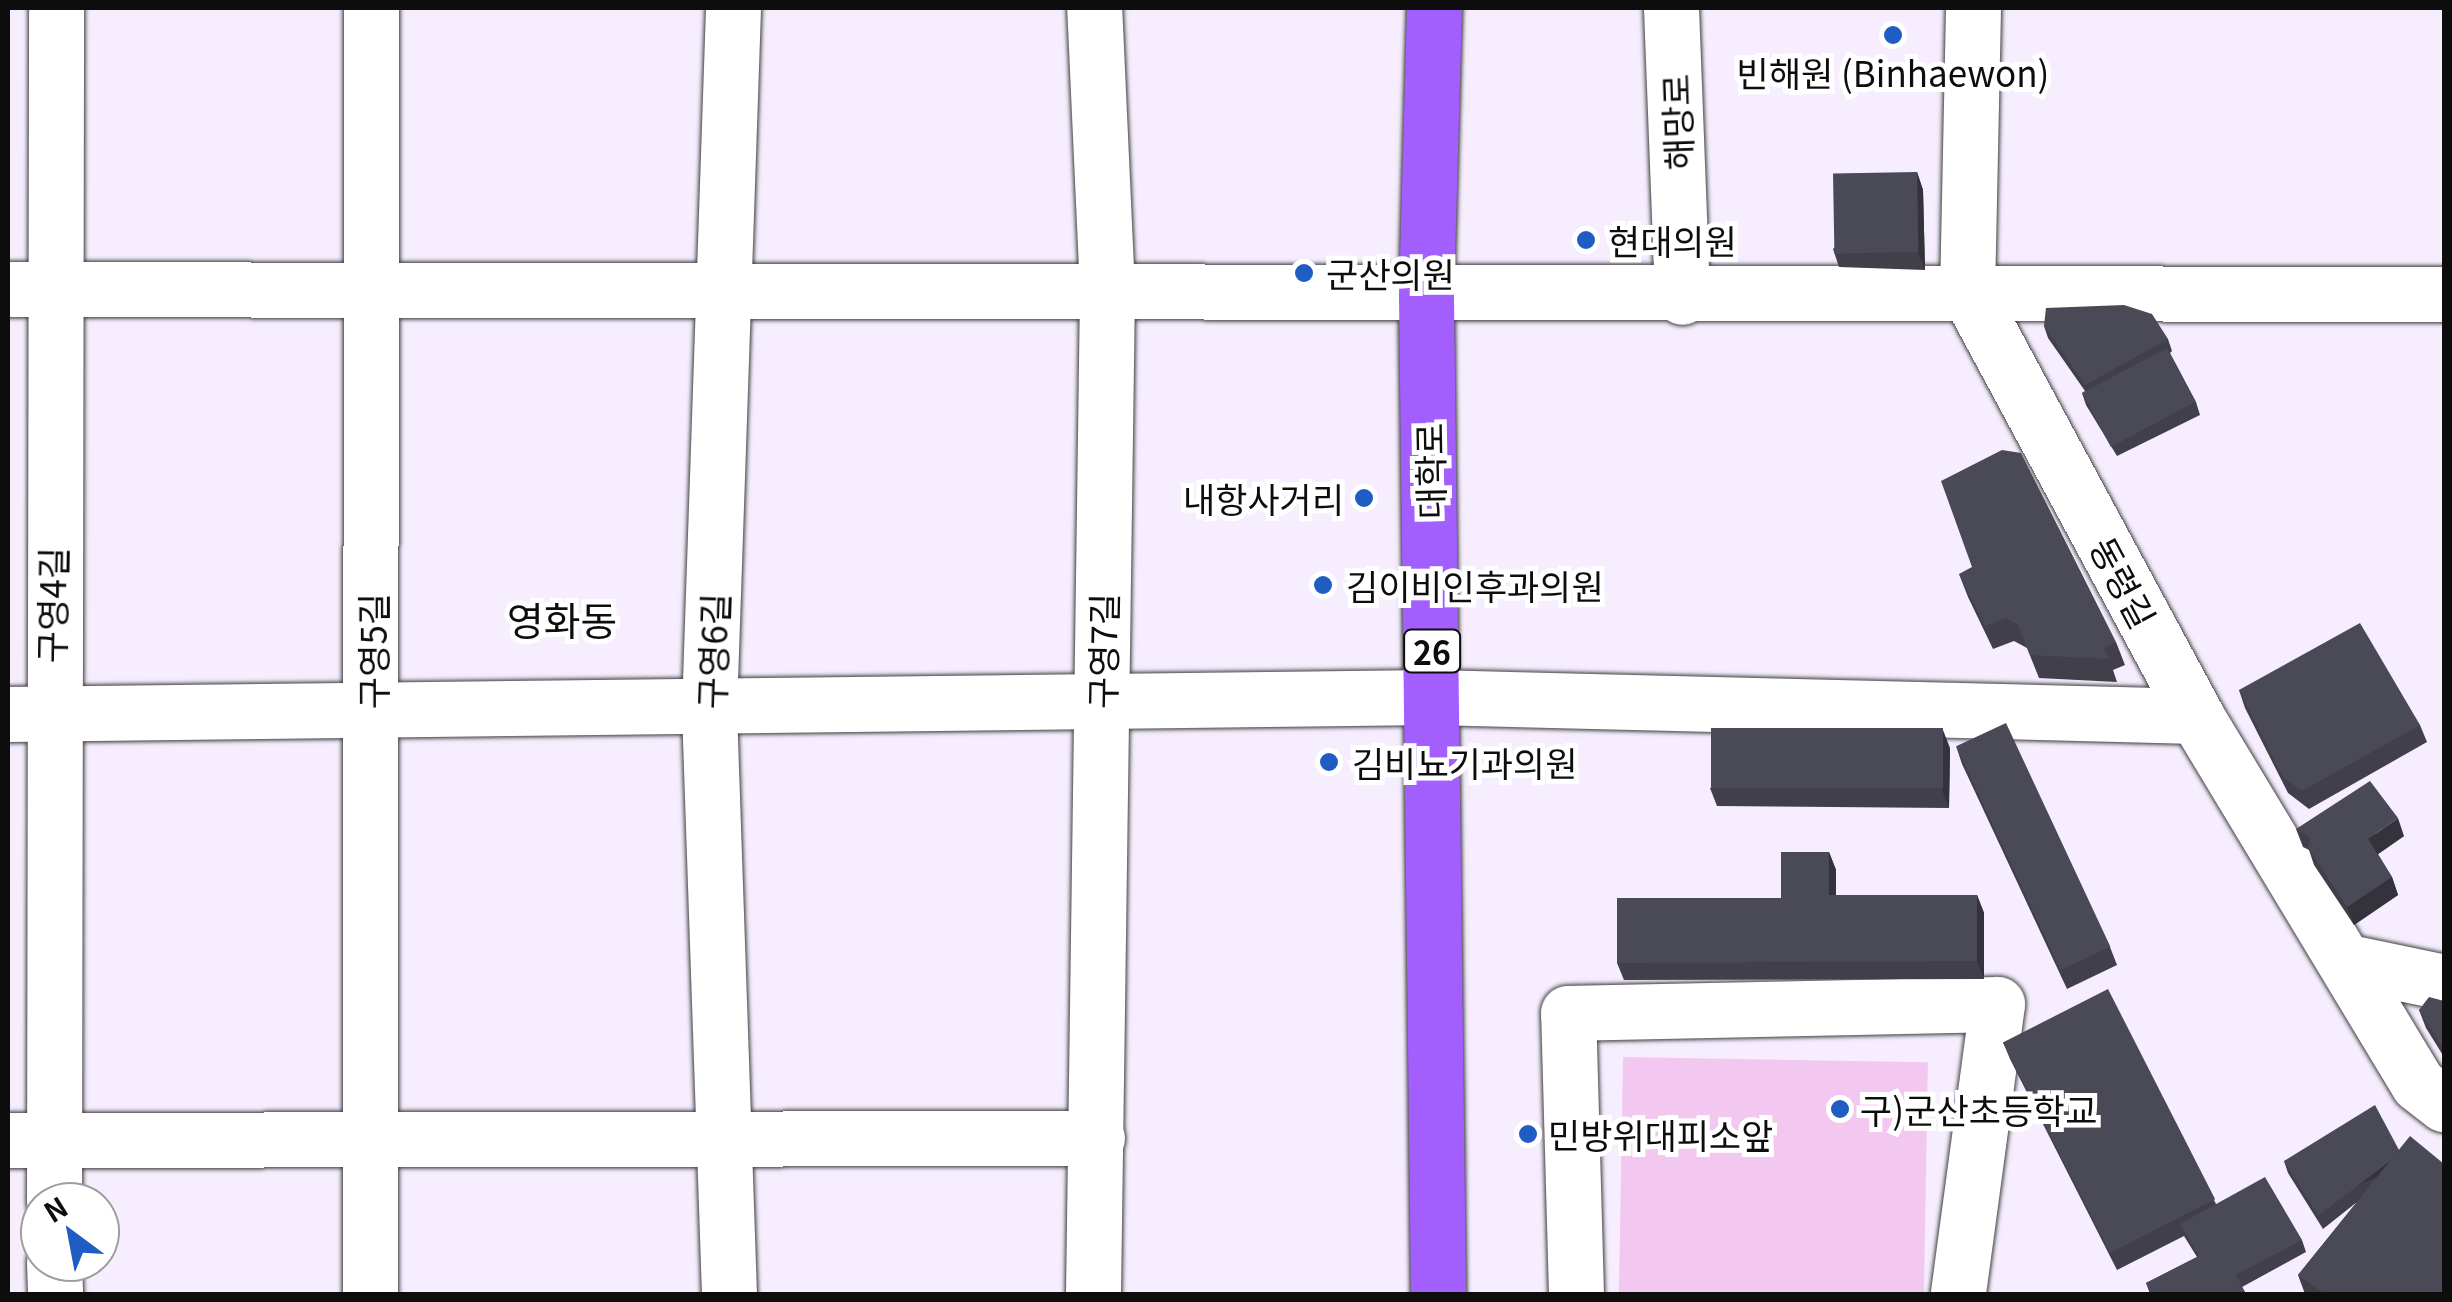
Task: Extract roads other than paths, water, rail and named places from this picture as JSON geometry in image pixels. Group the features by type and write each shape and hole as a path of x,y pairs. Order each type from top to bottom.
{"main road":[{"name":"대학로","path":"1434,8 1426,296 1438,1294"}],"street":[{"name":"구영4길","path":"46,1182 30,1140 28,714 33,288 56,8"},
{"name":"구영5길","path":"370,1294 374,291 371,8"},
{"name":"구영6길","path":"730,1294 730,1134 709,710 728,290 732,8"},
{"name":"구영7길","path":"1093,1294 1108,290 1094,8"},
{"name":"해망로","path":"1671,8 1682,297"},
{"name":"동령길","path":"1973,8 1967,290 2196,716 2348,962 2418,1084 2444,1104"},
{"path":"33,288 1108,290 1682,297 1967,290 2444,294"},
{"path":"28,714 709,710 1432,697 2196,716"},
{"path":"2348,962 2444,982"},
{"path":"1576,1294 1568,1014 1997,1004 1958,1294"},
{"path":"30,1140 370,1143 730,1134 1097,1138"}],"place":[{"name":"빈해원 (Binhaewon)","path":"1893,35"},
{"name":"현대의원","path":"1586,240"},
{"name":"군산의원","path":"1304,273"},
{"name":"내항사거리","path":"1364,498"},
{"name":"김이비인후과의원","path":"1323,585"},
{"name":"김비뇨기과의원","path":"1329,762"},
{"name":"구)군산초등학교","path":"1840,1109"},
{"name":"민방위대피소앞","path":"1528,1134"}],"district":[{"name":"영화동","path":"562,619"}]}
